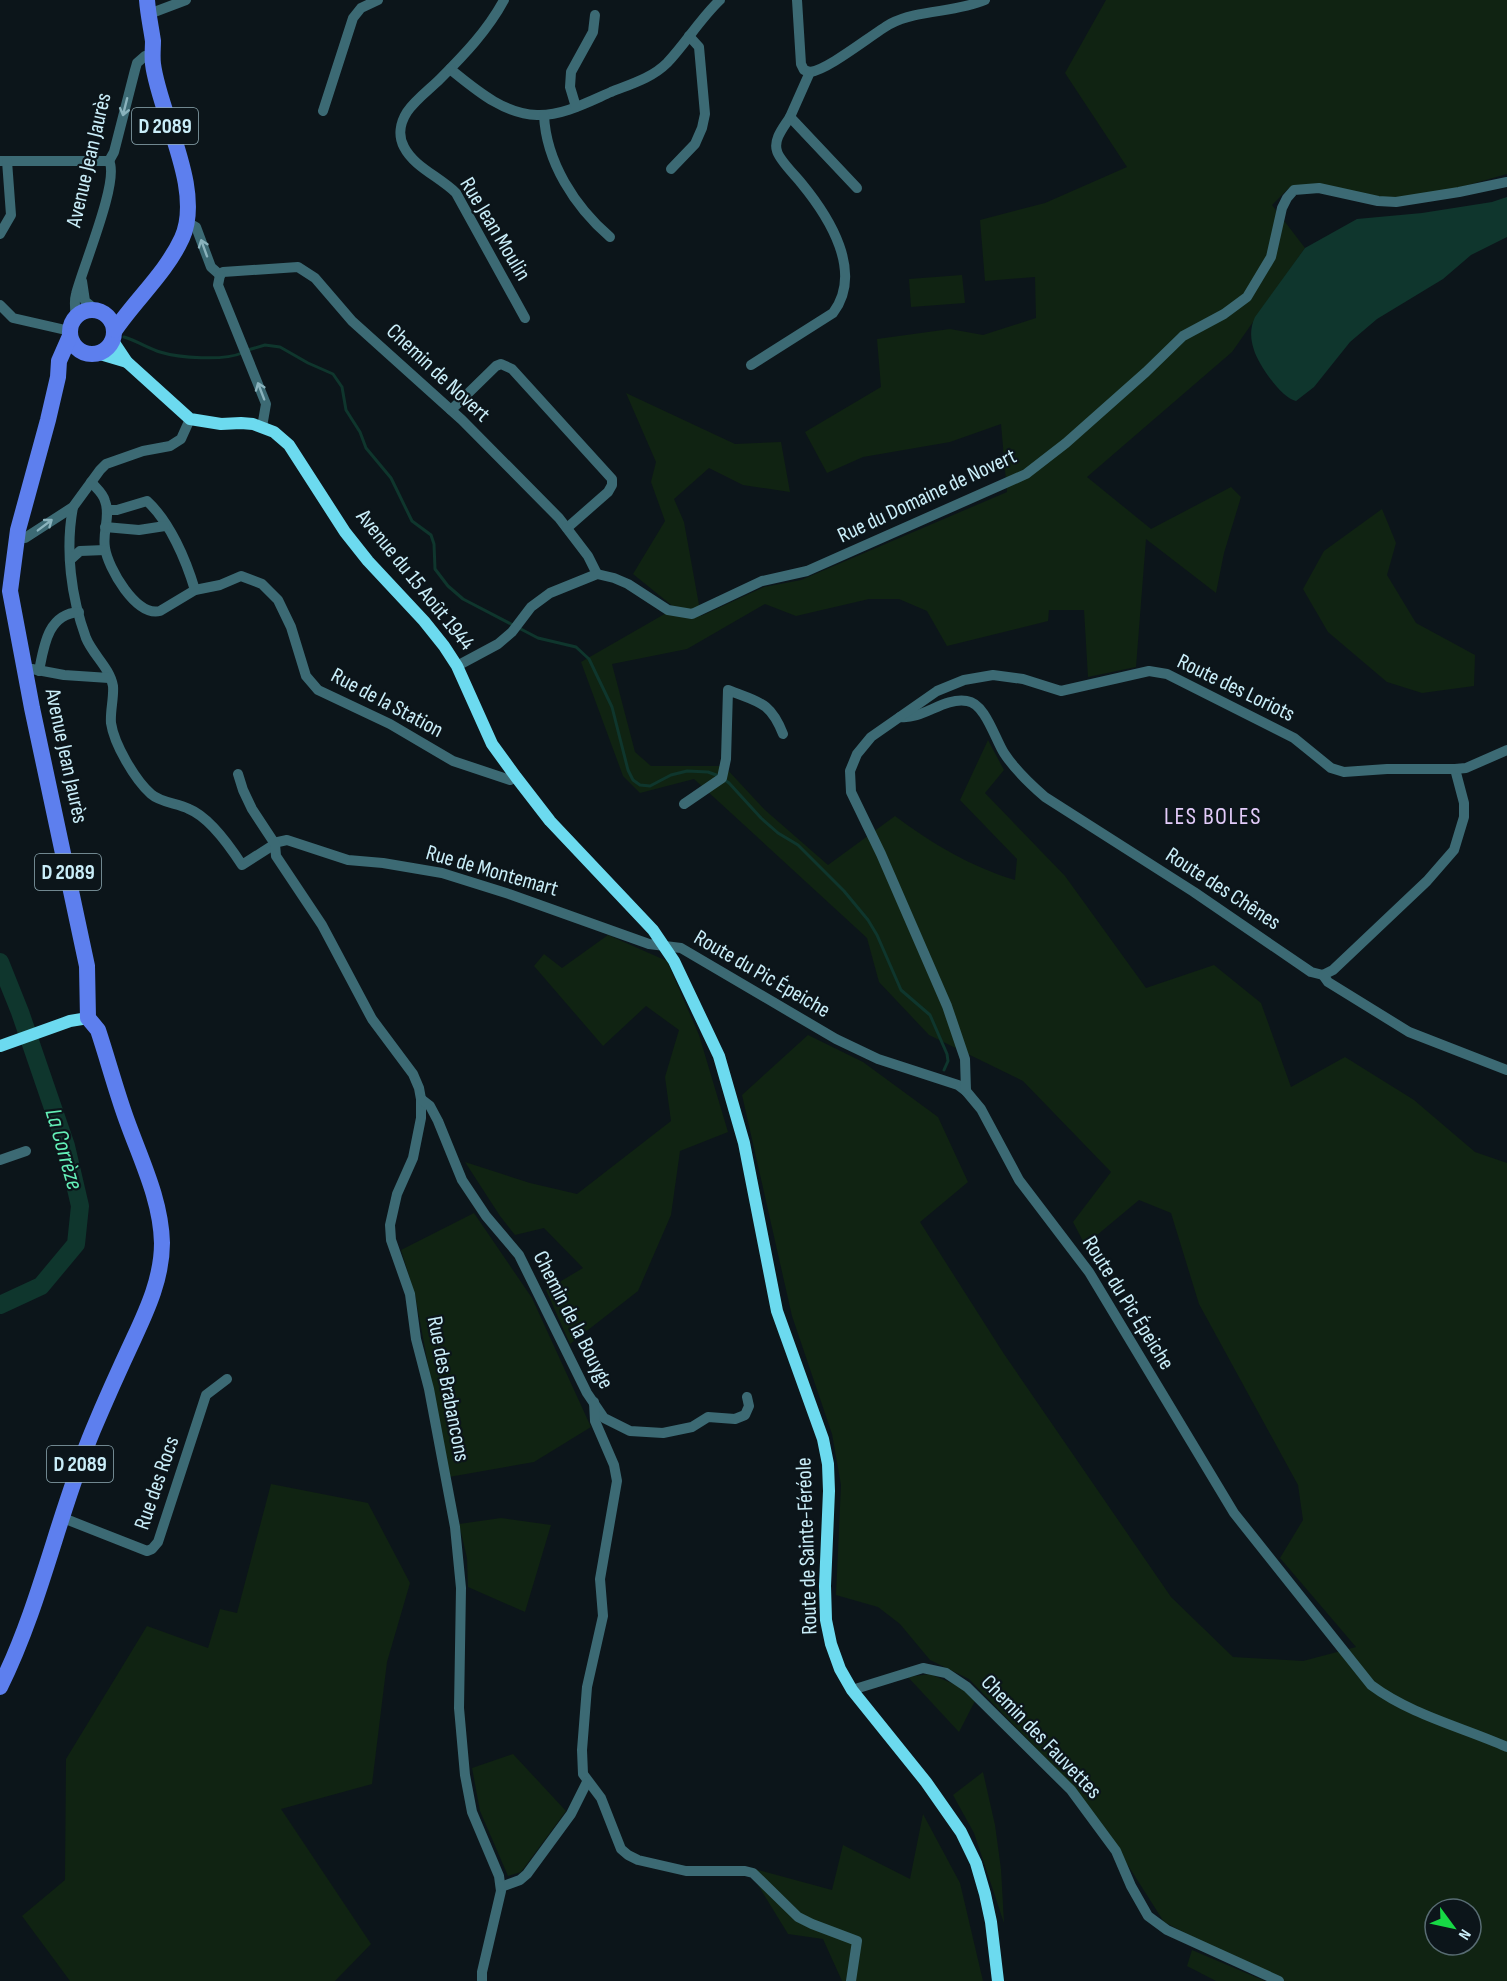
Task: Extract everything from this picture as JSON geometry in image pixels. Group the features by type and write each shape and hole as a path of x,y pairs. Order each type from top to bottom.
{"main road":[{"name":"D 2089","path":"114,335 172,255 183,236 187,222 188,201 184,175 149,62 139,0"},
{"name":"D 2089","path":"148,7 149,62"},
{"path":"127,362 74,346 72,328 89,310 119,310 135,303"},
{"path":"100,311 109,317 114,335 127,362 190,419 208,423 241,423 262,427"},
{"name":"Avenue Jean Jaurès","path":"63,1518 93,1430 147,1311 157,1281 162,1244 158,1209 146,1169 126,1119 98,1030 88,1018 87,966 32,670 10,591 17,537 58,377 59,361 72,328"},
{"path":"92,353 105,351 114,335"},
{"name":"Avenue Jean Jaurès","path":"58,377 75,355 92,353"},
{"name":"Avenue du 15 Août 1944","path":"262,427 274,432 289,445 345,532 374,568 424,621 457,666 492,744 550,821 664,945"},
{"name":"Route de Sainte-Féréole","path":"664,945 674,961 719,1056 744,1143 777,1311 823,1439 828,1464 829,1491 826,1620 831,1644 840,1669 852,1690 938,1798 961,1832 976,1863 985,1894 999,1981"},
{"path":"0,1046 88,1018"},
{"name":"D 2089","path":"0,1687 29,1621 63,1518"}],"street":[{"path":"148,7 186,0"},
{"path":"323,111 353,18 361,8 378,0"},
{"name":"Rue Jean Moulin","path":"504,0 490,24 407,112 400,129 403,146 412,159 445,182 456,193 525,318"},
{"path":"450,69 484,96 518,111 544,115 576,107 651,76 666,63 707,12 720,0"},
{"path":"797,0 801,64 804,70 810,72 815,72 891,24 906,18 974,5 985,0"},
{"path":"576,107 570,87 571,72 593,32 596,15"},
{"path":"671,169 695,144 705,114 699,47 689,36"},
{"name":"Avenue Jean Jaurès","path":"72,328 75,298 112,173 109,161 114,152 137,63 149,62"},
{"path":"751,365 832,313 840,303 843,294 844,276 839,240 835,231 817,202 777,153 776,141 790,117 810,72"},
{"path":"544,115 544,130 567,189 597,226 610,237"},
{"path":"790,117 857,188"},
{"path":"0,234 10,215 4,161 109,161"},
{"name":"Rue du Domaine de Novert","path":"597,574 614,578 628,585 668,610 692,614 762,582 807,572 1026,474 1066,444 1183,336 1224,314 1247,297 1271,257 1281,208 1294,190 1319,188 1378,201 1396,202 1507,182"},
{"path":"187,222 196,227 211,267 220,275 218,285 266,404 262,427"},
{"name":"Chemin de Novert","path":"220,275 223,272 297,267 315,278 352,321 451,410 567,528 588,556 597,574"},
{"path":"82,278 85,301 100,311"},
{"path":"0,305 13,318 38,325 72,328"},
{"path":"451,410 496,366 501,364 512,369 612,478 612,485 608,492 567,528"},
{"path":"17,537 26,538 73,507 106,464 143,450 170,446 181,439 190,419"},
{"path":"70,560 80,551 105,550 106,501 91,482"},
{"path":"107,510 117,510 147,501 155,509 172,536 195,590"},
{"path":"73,507 71,579 87,639 112,686 111,725 124,760 152,795 195,812 227,842 242,865 275,844"},
{"path":"105,527 139,530 165,526"},
{"name":"Rue de la Station","path":"105,550 132,600 155,612 195,590 220,585 241,576 262,584 278,600 291,627 306,676 318,690 390,724 453,761 510,780 516,777"},
{"path":"457,666 498,644 512,632 531,607 550,593 597,574"},
{"path":"79,612 69,613 60,618 50,630 32,670 109,678"},
{"name":"Route des Loriots","path":"966,1091 965,1059 946,1006 881,854 851,792 850,771 857,754 871,737 937,691 964,680 993,675 1023,679 1061,691 1149,671 1167,674 1294,738 1331,768 1344,772 1387,769 1455,770 1466,768 1507,750"},
{"path":"684,804 722,778 726,759 728,690 769,708 777,717 783,734"},
{"name":"Route des Chênes","path":"900,717 911,718 954,701 969,701 987,720 1004,754 1045,798 1194,892 1311,972 1323,975"},
{"path":"1455,770 1464,804 1464,817 1454,850 1427,881 1333,970 1323,975 1328,982 1409,1032 1507,1070"},
{"name":"Rue des Brabancons","path":"238,774 252,809 275,844 276,856 322,925 372,1020 413,1074 421,1099 421,1118 413,1158 397,1194 390,1225 391,1240 410,1294 416,1339 429,1389 455,1527 461,1588 459,1708 465,1775 472,1812 501,1887"},
{"name":"Rue de Montemart","path":"275,844 287,840 348,860 383,863 442,873 509,894 649,944 664,945"},
{"name":"Route du Pic Épeiche","path":"664,945 681,948 846,1044 878,1059 958,1085 966,1091 981,1109 1019,1180 1089,1272 1234,1513 1371,1685 1408,1708 1507,1747"},
{"name":"Chemin de la Bouyge","path":"421,1099 430,1106 438,1121 462,1180 486,1216 519,1255 604,1418 630,1431 663,1433 692,1426 708,1417 735,1419 745,1415 749,1406 747,1397"},
{"path":"0,1160 26,1151"},
{"name":"Rue des Rocs","path":"63,1518 147,1551 152,1550 158,1542 206,1395 227,1379"},
{"path":"594,1402 595,1421 614,1465 617,1480 600,1579 603,1616 586,1698 582,1749 583,1774 601,1798 621,1849 628,1855 638,1860 686,1871 753,1873 798,1917 857,1941 851,1981"},
{"name":"Chemin des Fauvettes","path":"852,1690 923,1668 946,1673 967,1687 1071,1790 1116,1851 1131,1886 1148,1916 1167,1930 1279,1981"},
{"path":"482,1981 501,1887 520,1880 527,1874 572,1814 587,1782"}],"shaded area":[{"path":"1106,0 1507,0 1507,174 1454,189 1383,200 1289,188 1272,205 1305,248 1232,352 1087,477 1151,529 1231,487 1241,497 1224,553 1216,593 1146,539 1136,667 1088,677 1084,610 1049,610 1048,621 947,646 927,611 899,599 869,599 796,616 765,604 687,649 612,664 635,752 651,766 724,766 765,810 828,865 895,816 952,853 1015,880 1017,859 960,800 988,740 1004,770 985,793 1065,876 1146,988 1214,965 1261,1003 1291,1087 1345,1057 1414,1100 1475,1152 1507,1163 1507,1981 1278,1981 1164,1922 1108,1834 1058,1771 969,1679 930,1660 900,1624 878,1607 836,1595 841,1485 832,1434 792,1316 742,1095 808,1035 863,1062 938,1117 968,1182 920,1222 1004,1354 1171,1597 1233,1657 1303,1661 1356,1647 1280,1558 1303,1520 1298,1485 1199,1304 1171,1213 1139,1200 1085,1245 1073,1222 1111,1172 1023,1081 929,1035 879,982 867,938 694,779 640,793 623,776 581,662 675,608 633,574 665,521 651,482 656,462 626,393 735,444 781,442 790,492 743,485 709,468 674,499 684,522 701,616 764,587 801,580 1007,492 1001,424 950,442 863,457 827,473 805,432 881,387 877,339 950,329 983,335 1036,318 1035,277 985,281 980,220 1045,203 1127,167 1065,73"},
{"path":"1507,197 1507,237 1471,255 1443,279 1377,319 1350,342 1314,387 1296,401 1284,394 1271,380 1254,350 1251,337 1252,325 1255,317 1305,248 1357,219 1422,213 1492,202"},
{"path":"962,275 965,303 911,307 909,279"},
{"path":"1382,509 1396,543 1387,575 1416,623 1475,655 1474,686 1422,693 1387,682 1328,632 1303,589 1324,551"},
{"path":"608,935 667,961 699,1035 728,1132 680,1151 671,1215 638,1291 570,1344 546,1290 583,1268 544,1228 515,1235 465,1162 530,1183 577,1194 671,1121 665,1077 679,1030 646,1006 603,1046 534,966 544,954 562,968"},
{"path":"474,1213 532,1298 591,1427 534,1462 449,1477 415,1295 401,1250"},
{"path":"271,1484 368,1503 410,1583 387,1662 372,1784 281,1809 371,1944 335,1981 70,1981 22,1916 65,1880 66,1759 147,1626 208,1648 220,1609 237,1613"},
{"path":"501,1518 551,1525 525,1612 468,1587 467,1558 459,1524"},
{"path":"930,1674 961,1687 976,1699 959,1732 908,1677"},
{"path":"513,1754 566,1811 521,1872 508,1876 480,1811 472,1768"},
{"path":"983,1772 995,1825 1001,1869 1004,1923 974,1833 953,1795"},
{"path":"923,1814 960,1883 983,1981 842,1981 823,1939 788,1934 747,1867 832,1890 843,1845 910,1879"},
{"path":"1192,1950 1265,1981 1216,1981 1187,1966"}],"waterway":[{"path":"124,337 160,352 178,356 213,358 242,353"},
{"path":"248,350 265,345 280,347 333,374 342,387 346,410 360,432 366,448 391,478 412,521 431,535 434,544 435,569 448,586 463,599 538,638 576,647 589,659 612,707 628,770 633,780 640,785 650,786 671,775 687,771 708,772 719,776 729,783 778,833 798,845 844,891 868,920 877,935 901,990 930,1015 947,1054 948,1061 944,1070"},
{"name":"La Corrèze","path":"0,962 20,1012 66,1146 80,1206 76,1244 41,1286 0,1305"}],"district":[{"name":"LES BOLES","path":"1213,816"}]}
